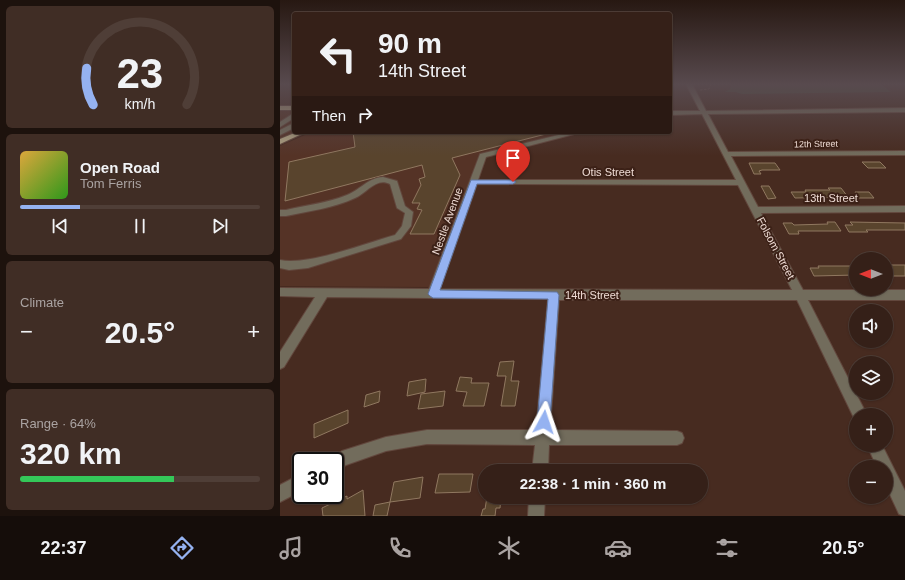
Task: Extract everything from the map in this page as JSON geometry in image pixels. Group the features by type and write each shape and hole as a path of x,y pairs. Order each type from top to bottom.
{"main road":[{"path":"281,141 299,134"}],"street":[{"name":"Folsom Street","path":"701,108 800,295 856,408"},
{"path":"672,113 905,110"},
{"path":"280,125 292,116"},
{"path":"280,133 292,127"},
{"name":"Nestle Avenue","path":"433,294 483,156 571,134"},
{"name":"12th Street","path":"726,154 905,153"},
{"path":"280,213 286,213 350,197 360,192 368,185 379,180 388,179 394,182 401,208 409,212 410,220 405,231 398,237 308,264 289,266 280,264"},
{"name":"Otis Street","path":"474,182 742,183"},
{"name":"13th Street","path":"756,210 905,209"},
{"name":"14th Street","path":"280,292 554,295 905,295"},
{"path":"280,363 324,292"},
{"path":"540,464 554,295"},
{"path":"344,458 386,444 427,437 677,438"},
{"path":"893,483 905,508"},
{"path":"280,494 292,487"},
{"path":"536,516 537,504"}],"shaded area":[{"path":"280,109 292,109 292,134 294,134 280,140"},
{"path":"307,134 558,134 479,155 429,287 280,286 280,146"}],"building":[{"path":"353,134 546,134 452,158 460,175 434,234 410,234 422,210 417,209 420,203 412,203 421,185 419,179 425,177 422,165 285,201 289,162 355,147"},
{"path":"862,162 880,162 886,168 868,168"},
{"path":"749,163 775,163 780,170 762,170 759,171 761,174 754,174"},
{"path":"761,186 769,186 776,198 768,199"},
{"path":"828,188 841,188 848,197 795,198 791,192 806,192 805,190 830,190"},
{"path":"855,192 869,192 874,198 859,198"},
{"path":"827,222 835,222 841,231 798,231 799,234 789,234 783,223 792,223 794,225 828,224"},
{"path":"850,222 905,223 905,230 866,230 868,232 849,232 845,225 853,225"},
{"path":"893,265 905,265 905,276 893,276"},
{"path":"818,266 849,266 849,275 814,276 810,268 819,268"},
{"path":"514,361 511,381 519,381 515,406 501,406 506,376 497,376 500,362"},
{"path":"460,377 472,378 471,383 489,383 484,406 463,406 467,392 456,391"},
{"path":"426,379 425,392 407,396 409,382"},
{"path":"380,391 379,402 364,407 366,395"},
{"path":"445,391 443,406 418,409 421,394"},
{"path":"348,410 348,423 314,438 314,424"},
{"path":"439,474 473,474 470,492 435,493"},
{"path":"423,477 420,498 390,502 394,482"},
{"path":"363,490 365,516 323,516 322,508 330,504 344,504 344,497 347,496 347,499"},
{"path":"390,502 387,516 373,516 375,505"},
{"path":"486,504 500,504 500,508 496,508 495,516 481,516 483,509 485,509"}],"route":[{"path":"513,182 474,182 433,294 554,295 544,422"}]}
